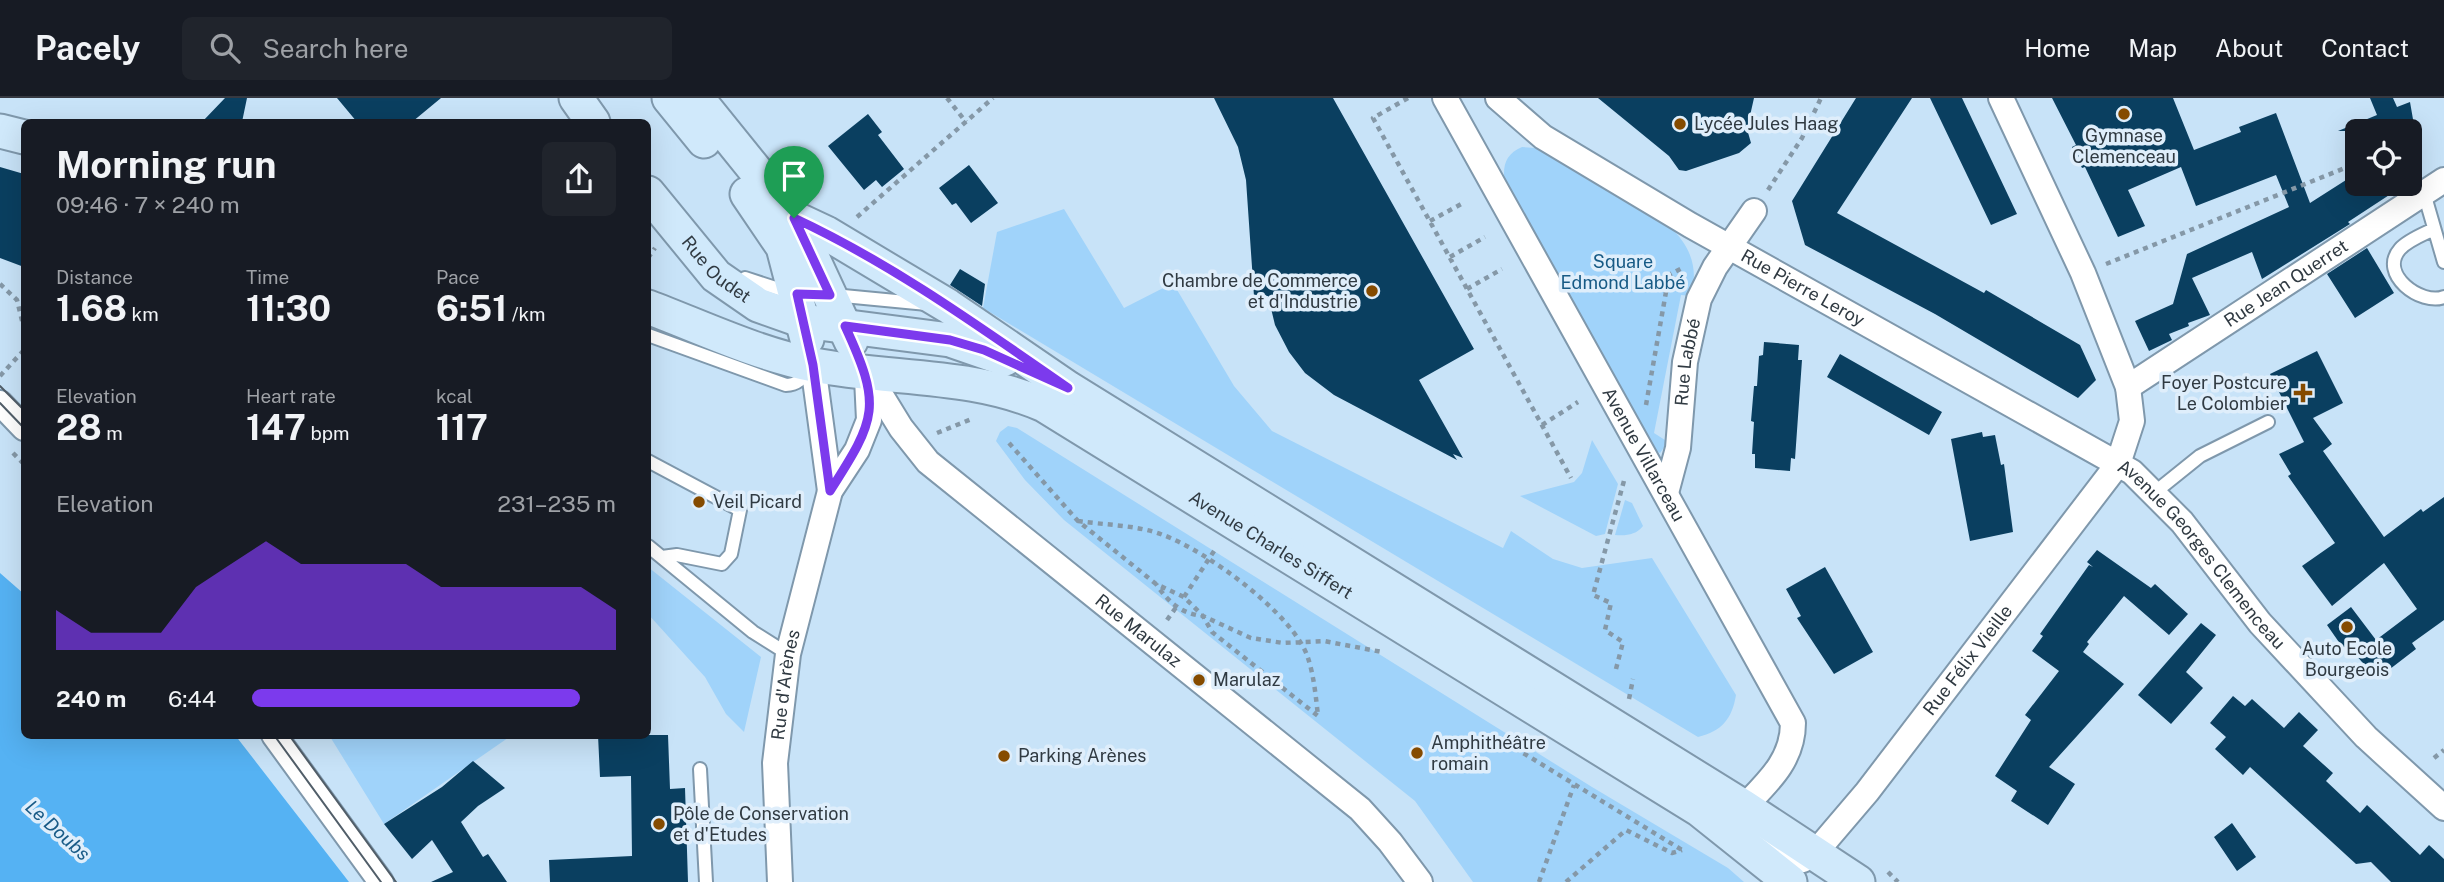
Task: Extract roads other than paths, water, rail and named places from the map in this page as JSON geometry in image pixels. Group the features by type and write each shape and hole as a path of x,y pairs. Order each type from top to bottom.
{"main road":[{"path":"576,98 591,119"},
{"path":"669,98 769,223 812,299 845,326 866,372"},
{"path":"697,98 794,218 812,299 813,365"},
{"path":"0,131 21,136"},
{"name":"Rue Oudet","path":"651,197 729,288 758,305 812,299"},
{"name":"Avenue Charles Siffert","path":"794,218 826,233 948,306 1068,388 1744,807 1858,882"},
{"name":"Avenue Charles Siffert","path":"651,308 813,365 978,384 1020,395 1044,405 1700,810 1790,882"},
{"name":"Avenue Charles Siffert","path":"845,326 950,340 984,350 1068,388"}],"street":[{"name":"Avenue Villarceau","path":"1445,98 1638,440 1679,522 1793,723 1793,741 1787,756 1744,807"},
{"name":"Rue Pierre Leroy","path":"1498,98 1543,137 1731,248 2118,464"},
{"name":"Avenue Georges Clemenceau","path":"2001,98 2083,273 2128,387 2132,421 2118,464 2154,493 2182,522 2260,623 2366,737 2444,808"},
{"name":"Rue Jean Querret","path":"2128,387 2434,186"},
{"name":"Rue Labbé","path":"1666,493 1678,448 1685,362 1699,299 1715,267 1731,248 1754,211"},
{"name":"Rue d'Arènes","path":"813,365 830,491"},
{"name":"Rue d'Arènes","path":"780,882 775,763 788,654 830,491 856,450 869,420 866,372"},
{"name":"Rue Marulaz","path":"866,372 901,428 928,462 1360,809 1390,842 1420,882"},
{"path":"0,403 21,425"},
{"name":"Rue Félix Vieille","path":"1815,853 1867,792 2118,464"},
{"path":"277,739 381,882"},
{"name":"Avenue Charles Siffert","path":"1700,810 1794,861 1800,862 1815,853"}],"lane":[{"path":"576,98 596,119"},
{"path":"651,178 700,234"},
{"path":"2434,186 2434,229 2444,262"},
{"path":"2434,229 2399,249 2394,261 2395,271 2400,281 2423,299 2434,301 2444,297"},
{"path":"732,269 755,284 812,299 948,306"},
{"path":"651,336 786,385 794,385 802,380 813,365"},
{"path":"2154,493 2200,456 2268,422"},
{"path":"651,463 740,510 731,554 722,564 677,555 662,557"},
{"path":"651,548 753,632 788,654"},
{"path":"700,769 706,882"}],"water":[{"name":"Le Doubs","path":"0,573 21,591 21,739 238,739 349,882 0,882"}],"tram line":[{"path":"0,386 21,407"},
{"path":"0,403 21,425"},
{"path":"277,739 381,882"},
{"path":"292,739 396,882"}],"place":[{"name":"Gymnase Clemenceau","path":"2124,114"},
{"name":"Lycée Jules Haag","path":"1680,124"},
{"name":"Chambre de Commerce et d'Industrie","path":"1372,291"},
{"name":"Foyer Postcure Le Colombier","path":"2303,393"},
{"name":"Veil Picard","path":"699,502"},
{"name":"Auto Ecole Bourgeois","path":"2347,627"},
{"name":"Marulaz","path":"1199,680"},
{"name":"Amphithéâtre romain","path":"1417,753"},
{"name":"Parking Arènes","path":"1004,756"},
{"name":"Pôle de Conservation et d'Etudes","path":"659,824"}],"park label":[{"name":"Square Edmond Labbé","path":"1623,272"}]}
